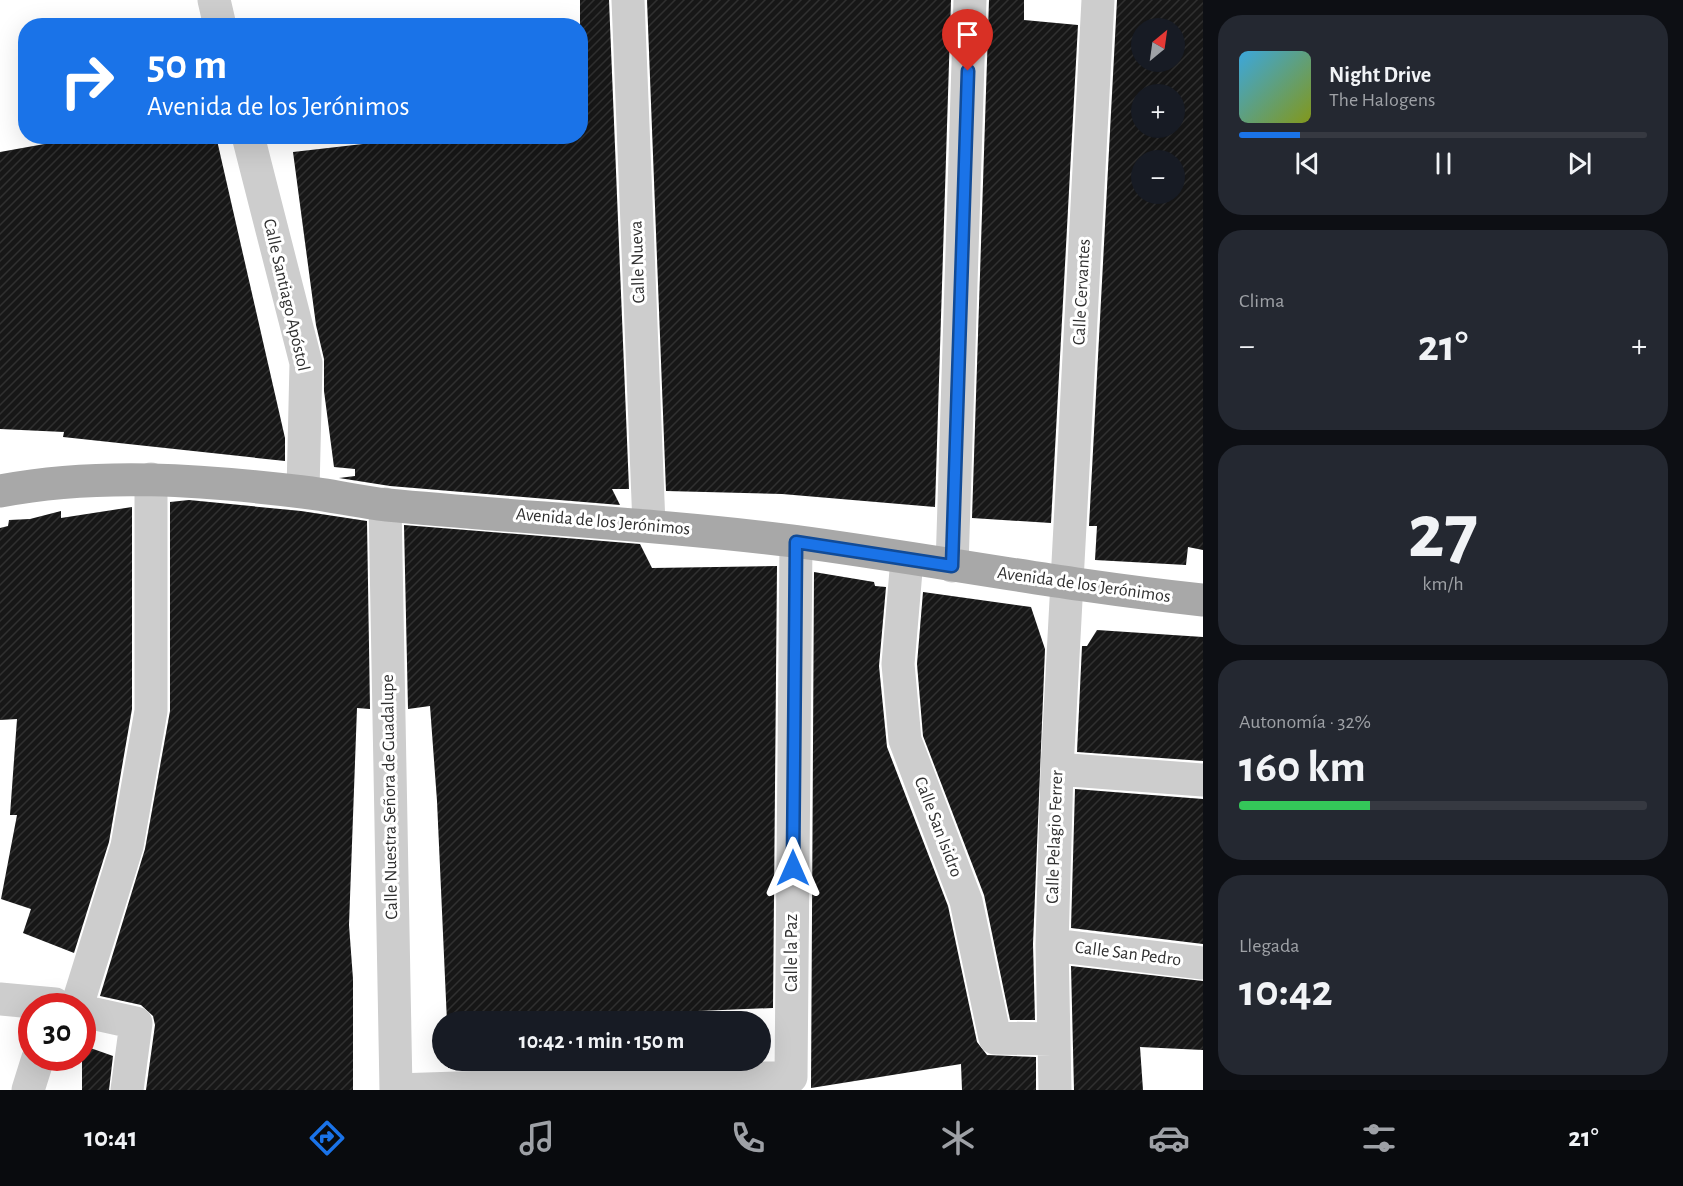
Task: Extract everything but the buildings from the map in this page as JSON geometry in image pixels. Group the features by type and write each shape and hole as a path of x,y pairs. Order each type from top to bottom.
{"main road":[{"name":"Avenida de los Jerónimos","path":"0,491 38,484 151,479 303,492 385,504 649,525 796,542 1067,584 1203,600"}],"street":[{"path":"214,0 218,18"},
{"name":"Calle Nueva","path":"628,0 649,525"},
{"path":"952,566 970,0"},
{"name":"Calle Cervantes","path":"1067,584 1098,0"},
{"name":"Calle Santiago Apóstol","path":"250,144 306,363 303,492"},
{"path":"71,993 127,846 151,711 151,479"},
{"name":"Calle Nuestra Señora de Guadalupe","path":"385,504 396,1090"},
{"name":"Calle la Paz","path":"396,1090 791,1077 796,542"},
{"name":"Calle San Isidro","path":"907,559 898,664 905,740 966,901 995,1038 1052,1039"},
{"name":"Calle Pelagio Ferrer","path":"1055,1090 1052,1039 1052,945 1057,769 1067,584"},
{"path":"1057,769 1203,780"},
{"name":"Calle San Pedro","path":"1052,945 1203,963"},
{"path":"0,999 18,1001"},
{"path":"96,1014 135,1023 127,1090"},
{"path":"28,1090 34,1071"}],"route":[{"path":"793,868 796,542 952,566 968,71"}]}
